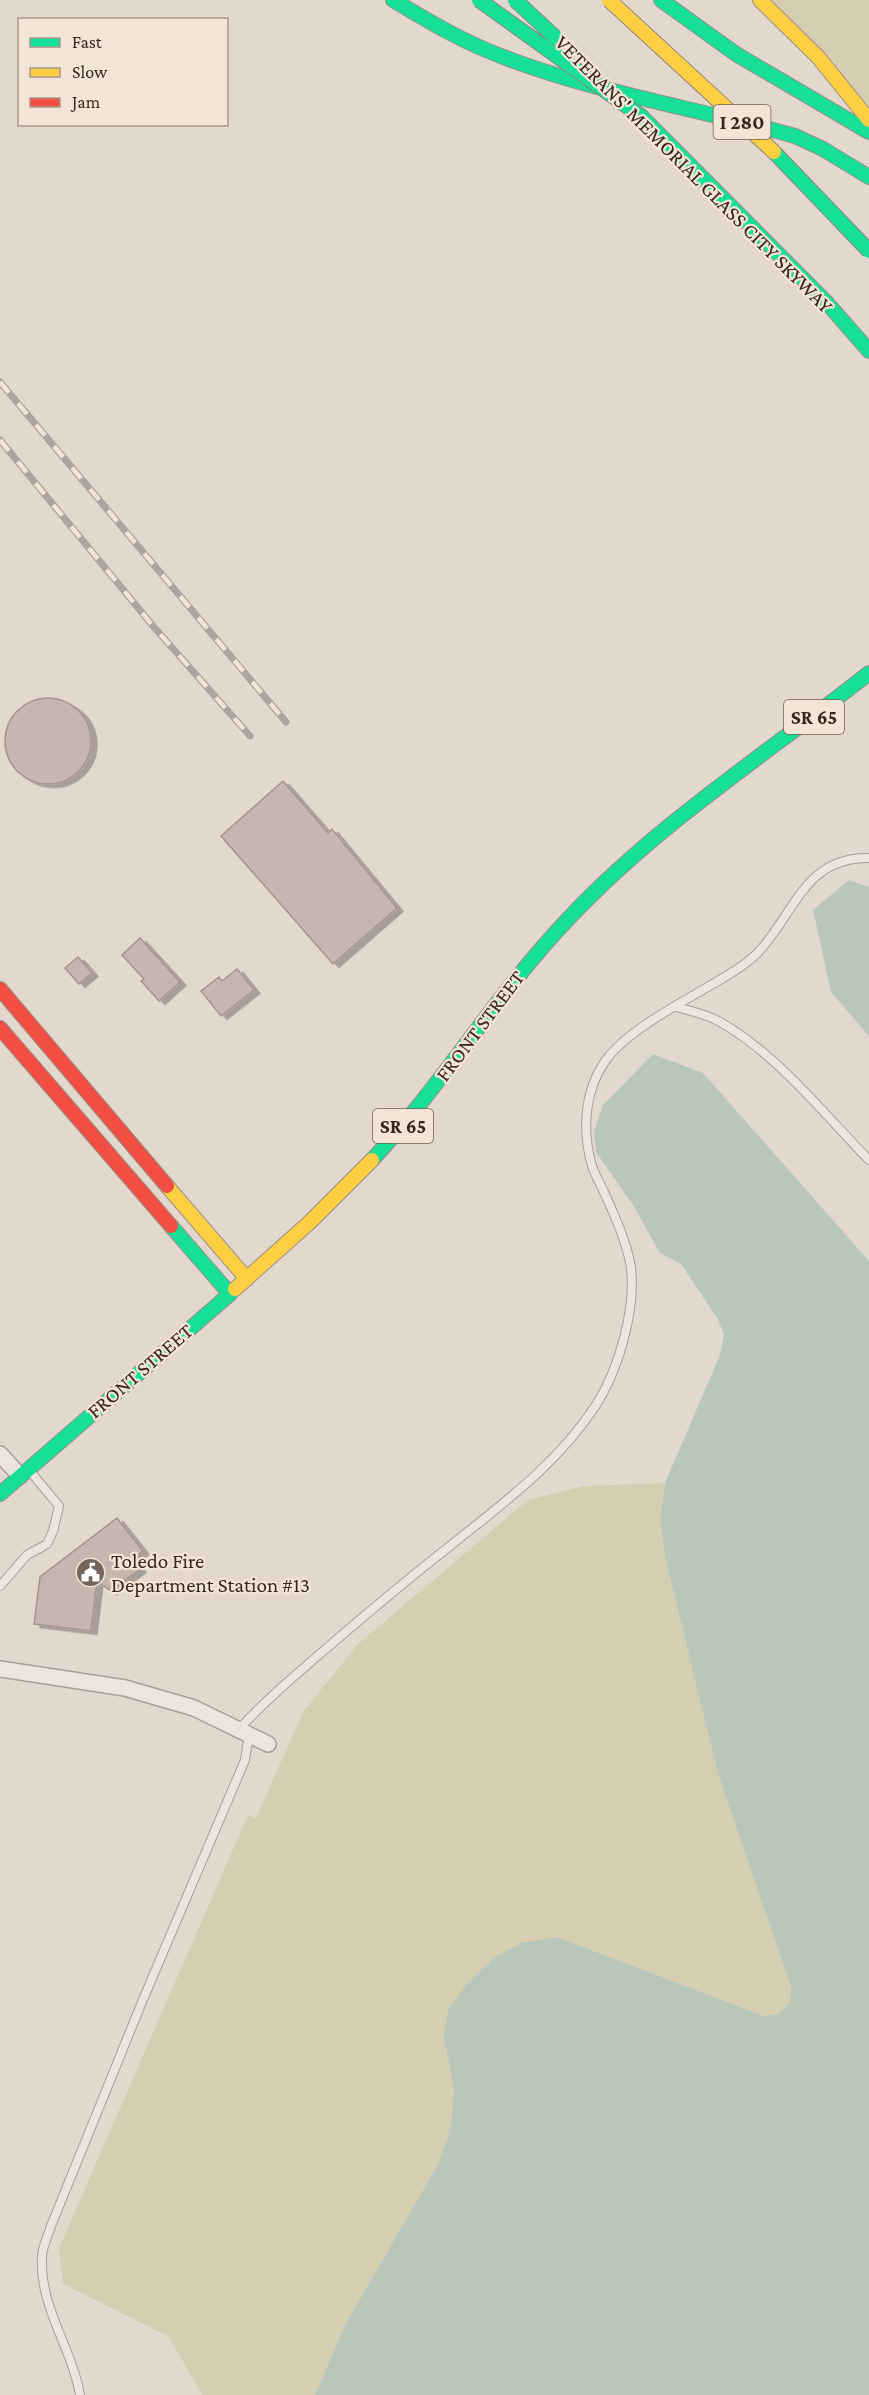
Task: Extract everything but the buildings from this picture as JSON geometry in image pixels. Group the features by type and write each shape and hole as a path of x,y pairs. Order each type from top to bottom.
{"main road":[{"path":"393,0 453,34 507,59 795,136 823,149 869,177"},
{"path":"479,0 642,117"},
{"name":"VETERANS' MEMORIAL GLASS CITY SKYWAY","path":"515,0 642,117 827,303 869,351"},
{"name":"I 280","path":"609,0 781,158 869,251"},
{"path":"661,0 748,61 869,132"},
{"path":"760,0 780,18 869,120"},
{"name":"FRONT STREET","path":"0,1494 248,1279 383,1149 514,981 557,930 600,886 665,827 869,673"},
{"path":"0,989 248,1279"},
{"path":"0,1028 230,1294"}],"street":[{"path":"0,1454 24,1473"},
{"path":"0,1669 125,1688 194,1708 268,1744"}],"lane":[{"path":"80,2395 69,2354 42,2286 42,2255 51,2226 142,2002 245,1760 244,1732 263,1703 377,1604 543,1469 574,1435 597,1404 613,1372 626,1331 631,1269 624,1242 591,1164 585,1131 587,1106 594,1082 607,1059 628,1036 736,970 760,951 801,892 822,870 851,858 869,858"},
{"path":"676,1006 718,1020 748,1040 779,1067 869,1160"},
{"path":"0,1586 27,1555 47,1544 58,1518 59,1506 24,1473"}],"shaded area":[{"path":"768,0 869,0 869,106"},
{"path":"849,880 869,887 869,1036 831,992 813,910"},
{"path":"653,1054 703,1073 869,1261 869,2395 315,2395 345,2325 437,2166 450,2132 454,2089 444,2038 448,2010 467,1984 494,1958 521,1943 557,1937 764,2016 778,2014 790,2003 791,1987 718,1774 665,1557 660,1519 665,1483 720,1355 724,1334 717,1318 681,1264 660,1253 633,1205 596,1152 594,1132 603,1105"},
{"path":"665,1483 660,1519 665,1557 718,1774 791,1987 790,2003 778,2014 764,2016 557,1937 444,2038 454,2089 450,2132 437,2166 345,2325 315,2395 202,2395 169,2337 63,2284 59,2248 248,1815 256,1818 303,1712 358,1644 528,1500 584,1486"}],"railway":[{"path":"0,382 286,722"},
{"path":"0,440 153,626 250,736"}],"traffic: fast":[{"path":"393,0 462,39 523,64 600,88 795,136 823,149 869,177"},
{"path":"479,0 642,117"},
{"path":"515,0 555,37"},
{"path":"661,0 736,54 869,132"},
{"path":"642,117 827,303 869,351"},
{"path":"774,152 869,251"},
{"path":"372,1160 423,1101 518,976 570,917 640,850 677,819 869,673"},
{"path":"171,1226 230,1294"},
{"path":"0,1494 230,1294"}],"traffic: slow":[{"path":"609,0 774,152"},
{"path":"760,0 818,57 869,120"},
{"path":"235,1289 310,1222 372,1160"},
{"path":"167,1186 247,1279"}],"traffic: jam":[{"path":"0,989 167,1186"},
{"path":"0,1028 171,1226"}],"place":[{"name":"Toledo Fire Department Station #13","path":"90,1573"}]}
